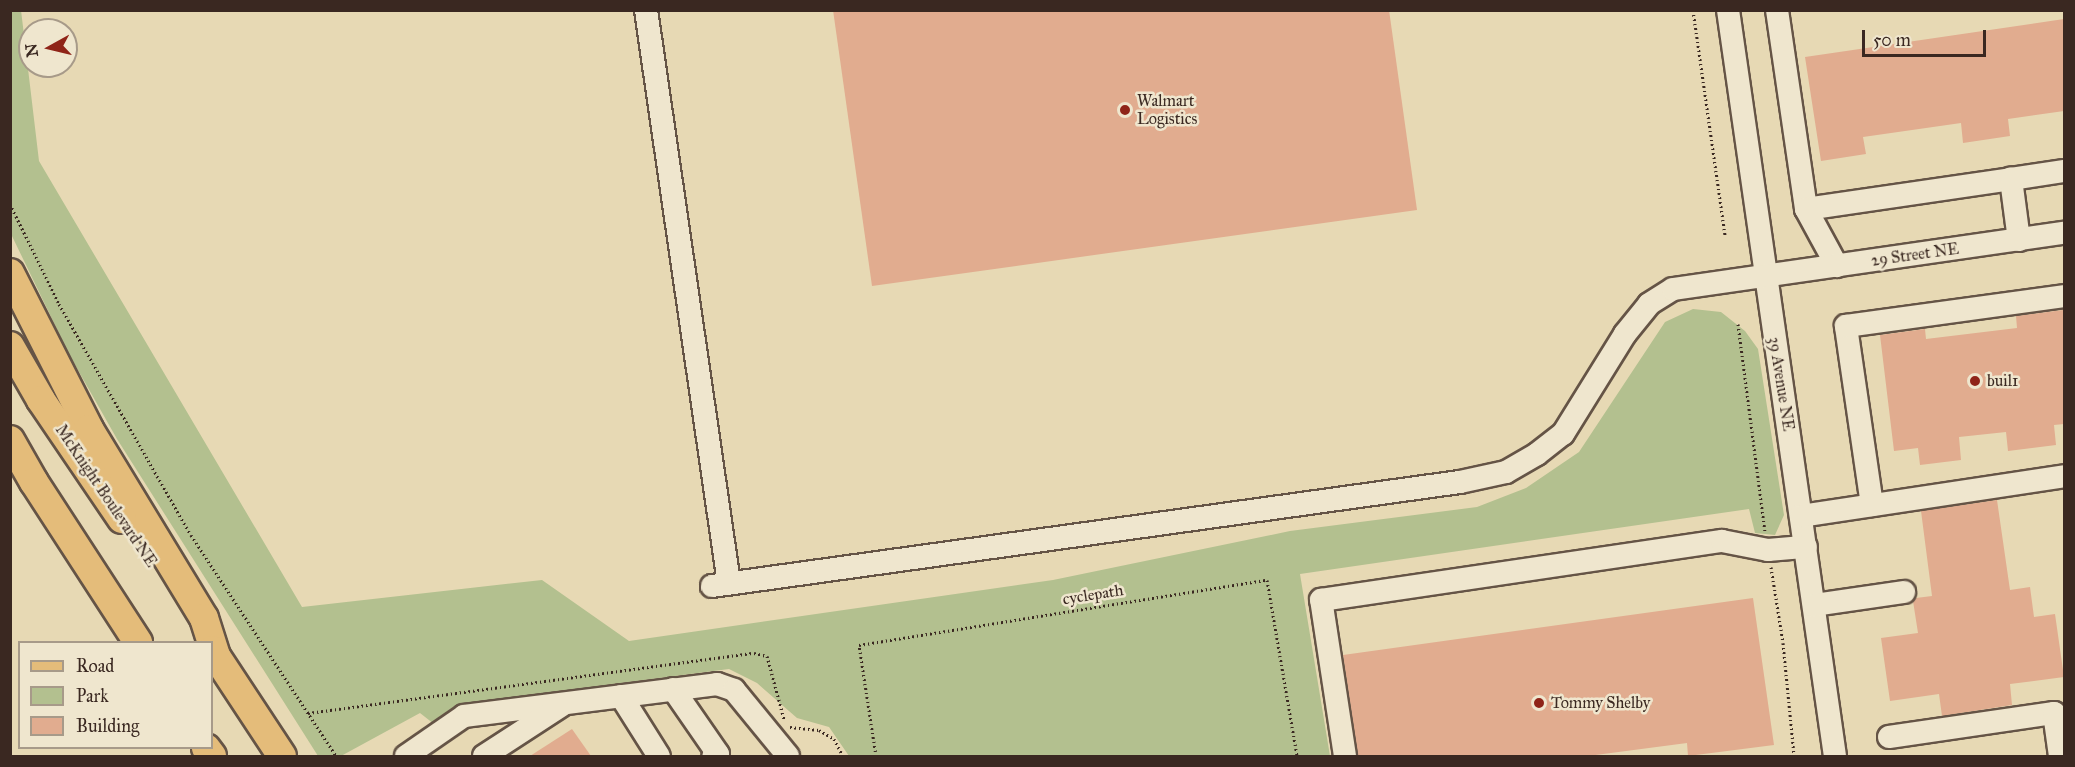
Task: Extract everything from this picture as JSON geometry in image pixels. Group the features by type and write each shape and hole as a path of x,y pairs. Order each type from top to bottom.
{"main road":[{"path":"10,273 89,429 204,618 210,641"},
{"name":"McKnight Boulevard NE","path":"10,346 41,400 205,641"},
{"path":"10,440 34,482 137,641"},
{"path":"10,464 34,482"},
{"name":"McKnight Boulevard NE","path":"213,652 282,756"}],"street":[{"name":"29 Street NE","path":"646,10 721,584 1460,483 1506,472 1537,454 1563,434 1624,334 1649,304 1673,289 2064,233"},
{"name":"39 Avenue NE","path":"1728,10 1835,756"},
{"path":"1777,10 1806,209 1837,266"},
{"path":"1806,209 2064,171"},
{"path":"2011,178 2019,240"},
{"path":"1872,505 1846,327 2064,296"},
{"path":"1801,516 2064,476"},
{"path":"1345,756 1321,600 1722,541 1768,550 1806,547"},
{"path":"1814,605 1904,592"},
{"path":"406,756 464,716 717,684 734,690 788,756"},
{"path":"673,689 718,754 713,756"},
{"path":"621,696 659,756"},
{"path":"484,756 565,703"},
{"path":"1889,737 2054,712 2060,756"}],"path":[{"path":"1693,10 1725,235"},
{"path":"10,204 59,304 191,535 336,756"},
{"name":"cyclepath","path":"876,756 859,645 1267,580 1297,756"},
{"path":"786,727 819,730 834,739 843,756"}],"green space":[{"path":"21,10 22,18 18,18 18,78 29,78 39,161 302,607 542,580 629,641 1053,580 1290,531 1477,507 1526,488 1579,452 1665,322 1693,309 1721,312 1745,331 1758,349 1784,515 1775,535 1755,533 1749,509 1300,574 1330,756 849,756 829,727 797,718 757,683 729,669 467,703 434,724 420,713 341,756 318,756 117,439 70,356 11,234 10,11"}],"building":[{"name":"Walmart Logistics","path":"833,10 1389,10 1417,210 872,286"},
{"path":"2064,19 2064,111 2008,119 2010,136 1963,143 1961,123 1863,137 1866,154 1821,161 1805,57"},
{"name":"buil1","path":"2063,310 2064,424 2054,425 2056,445 2008,451 2006,432 1959,437 1961,460 1920,465 1918,448 1894,451 1880,335 1925,329 1926,339 2017,328 2016,316"},
{"path":"1997,500 2010,590 2030,587 2034,617 2055,614 2064,677 2010,684 2012,705 1942,716 1939,694 1890,701 1881,638 1918,633 1913,601 1916,598 1932,596 1921,511"},
{"path":"1753,598 1774,745 1688,756 1687,743 1588,756 1358,756 1343,655"},
{"path":"572,729 591,756 530,756"}],"place":[{"name":"Walmart Logistics","path":"1125,110"},
{"name":"buil1","path":"1975,381"},
{"name":"Tommy Shelby","path":"1539,703"}]}
